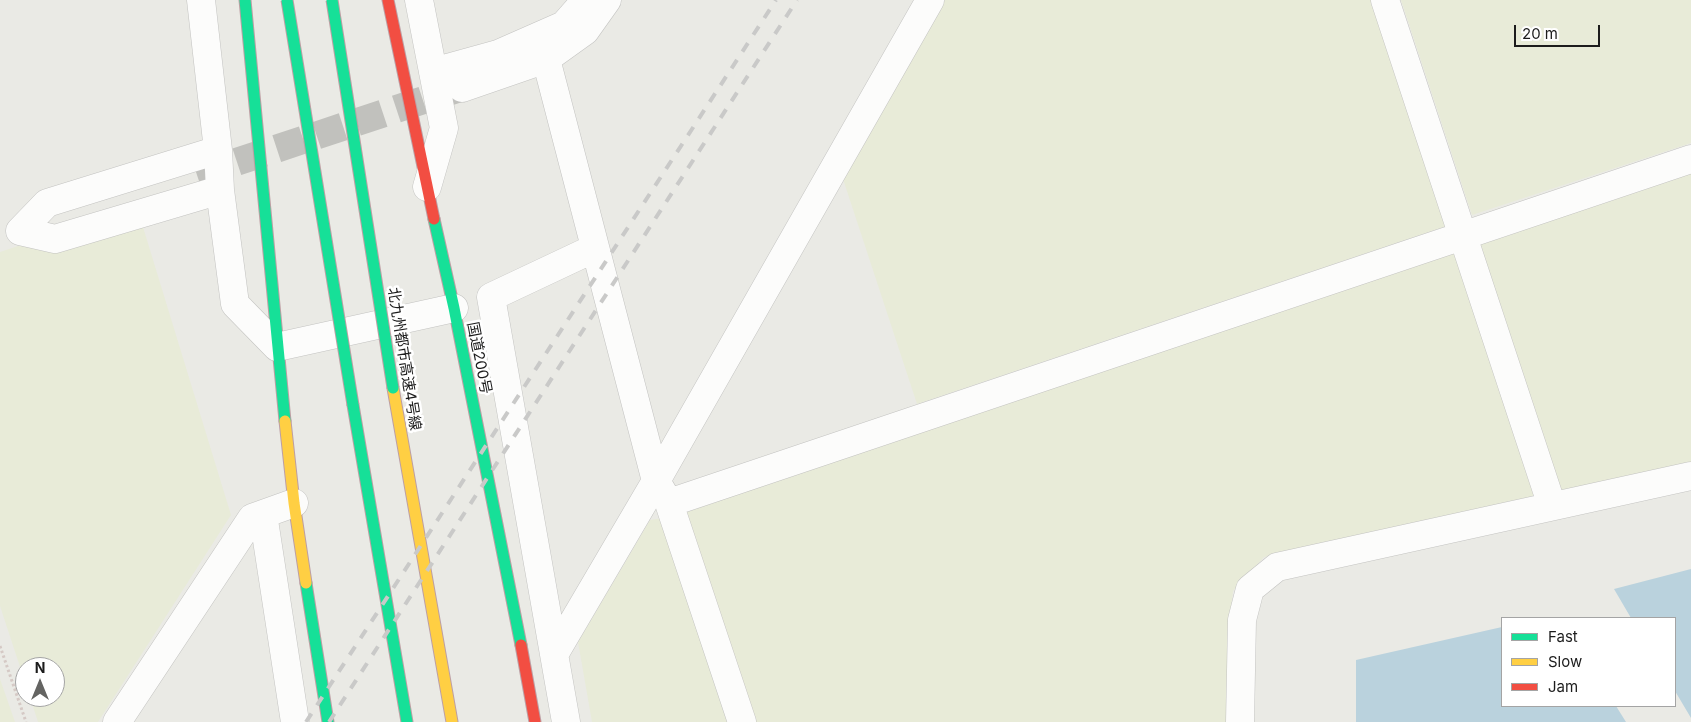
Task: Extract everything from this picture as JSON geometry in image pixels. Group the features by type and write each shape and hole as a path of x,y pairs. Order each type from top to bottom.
{"highway":[{"path":"245,0 276,347 294,503 328,722"},
{"path":"287,0 406,722"},
{"name":"北九州都市高速4号線","path":"332,0 393,388 452,722"},
{"name":"国道200号","path":"388,0 454,308 517,625 534,722"}],"street":[{"path":"201,0 218,150 220,190 235,304 276,347 454,308"},
{"path":"419,0 444,128 427,187"},
{"path":"433,72 498,54 564,25 586,0"},
{"path":"462,88 546,59 585,31 606,0"},
{"path":"555,653 662,492 930,0"},
{"path":"1385,0 1552,506"},
{"path":"546,59 595,248 662,492 742,722"},
{"path":"10,234 47,203 218,150"},
{"path":"662,492 1462,235 1691,159"},
{"path":"10,234 197,174"},
{"path":"10,234 54,239 220,190"},
{"path":"566,722 491,298 595,248"},
{"path":"1240,722 1242,620 1250,589 1277,567 1691,476"},
{"path":"125,720 252,518 294,503"},
{"path":"263,514 295,722"}],"path":[{"path":"0,646 26,722"}],"green space":[{"path":"945,0 1371,0 1447,226 917,404 843,179"},
{"path":"1401,0 1691,0 1691,143 1472,215"},
{"path":"1691,170 1691,464 1568,492 1558,488 1476,241"},
{"path":"143,227 231,515 98,722 38,722 33,707 65,707 65,657 17,657 0,606 0,252 21,245"},
{"path":"1455,250 1534,496 1264,557 1233,591 1230,617 1227,722 754,722 683,509"},
{"path":"663,518 730,722 592,722 578,642 650,520"},
{"path":"0,679 15,722 0,722"}],"water":[{"path":"1691,569 1691,718 1676,693 1676,617 1630,617 1614,589"},
{"path":"1501,627 1501,707 1617,707 1626,722 1356,722 1356,660"}],"tunnel":[{"path":"197,175 460,88"}],"railway":[{"path":"306,722 776,0"},
{"path":"329,722 797,0"}],"traffic: fast":[{"path":"245,0 285,421"},
{"path":"287,0 353,405"},
{"path":"332,0 393,388"},
{"path":"434,219 454,308 521,645"},
{"path":"353,405 407,722"},
{"path":"306,583 328,722"}],"traffic: slow":[{"path":"393,388 452,722"},
{"path":"285,421 294,503 306,583"}],"traffic: jam":[{"path":"388,0 434,219"},
{"path":"521,645 535,722"}]}
